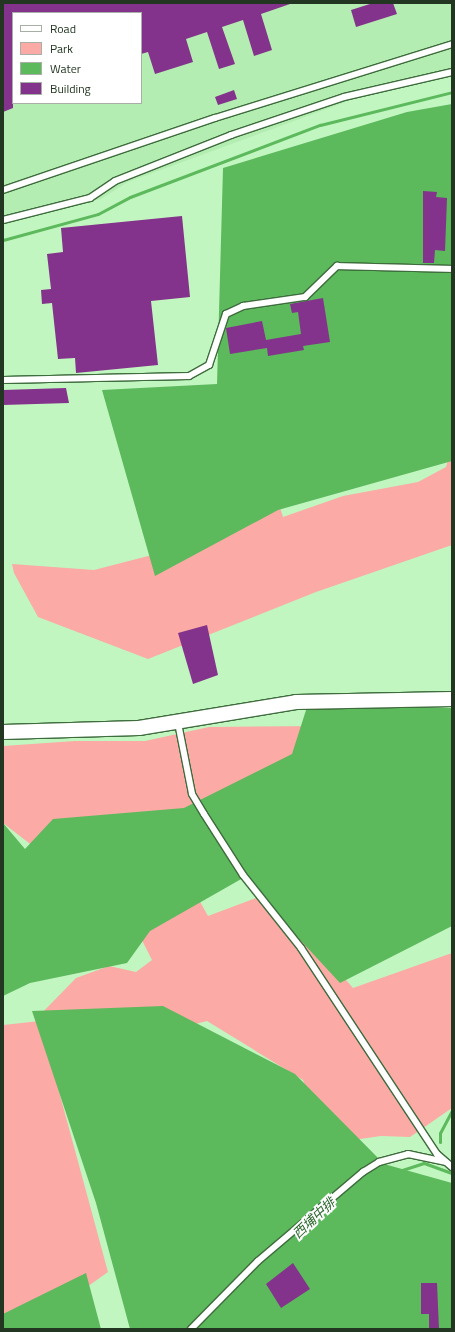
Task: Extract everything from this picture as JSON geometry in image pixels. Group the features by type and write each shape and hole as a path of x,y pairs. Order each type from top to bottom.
{"street":[{"path":"3,732 139,728 178,723 296,702 452,699"}],"lane":[{"path":"3,190 215,118 452,44"},
{"path":"3,220 90,198 115,181 231,135 344,97 452,72"},
{"path":"3,380 189,376 208,365 226,314 243,306 305,297 337,266 452,269"},
{"path":"178,723 192,794 204,814 243,875 301,948 445,1162 452,1167"},
{"path":"191,1329 258,1261 363,1172 379,1162 408,1154 445,1162"}],"shaded area":[{"path":"3,3 452,3 452,76 354,99 128,182 101,199 3,221"}],"green space":[{"path":"452,447 452,545 316,592 148,659 38,617 14,573 12,564 94,570 179,548 274,489 283,517 343,496 418,482 446,467"},
{"path":"323,726 280,779 170,848 208,916 269,893 353,988 452,953 452,1108 410,1137 381,1136 325,1144 303,1080 207,1021 105,1047 48,1051 108,1272 49,1314 3,1329 3,1025 40,1021 38,1017 76,978 109,966 136,972 152,960 98,853 38,850 3,823 3,746 75,741 145,741 209,727"}],"water":[{"path":"452,104 452,461 278,510 155,576 102,390 217,384 223,168 407,112"},
{"path":"307,707 452,708 452,926 340,983 243,878 150,931 127,963 30,983 3,996 3,823 25,849 53,819 184,808 292,754"},
{"path":"163,1006 295,1074 384,1164 452,1183 452,1329 130,1329 96,1203 32,1011"},
{"path":"86,1273 101,1329 3,1329 3,1314"}],"building":[{"path":"3,3 290,3 261,14 272,50 254,56 243,20 222,27 235,64 219,69 207,32 186,39 193,62 155,74 148,52 142,54 142,12 12,12 13,108 3,112"},
{"path":"373,3 393,3 397,14 356,27 351,10"},
{"path":"234,90 237,99 218,105 215,97"},
{"path":"423,191 437,192 436,197 447,198 445,251 435,250 434,263 423,263"},
{"path":"182,216 190,297 151,301 158,365 76,373 75,358 58,359 52,303 42,304 41,290 51,289 47,254 63,252 61,228"},
{"path":"323,298 330,342 303,346 304,350 268,356 267,348 230,354 226,328 262,321 266,340 301,334 298,312 292,313 290,304"},
{"path":"66,388 69,403 3,405 3,390"},
{"path":"207,625 218,675 193,684 178,633"},
{"path":"293,1263 310,1289 281,1308 266,1284"},
{"path":"421,1283 437,1283 439,1329 429,1329 429,1314 421,1314"}],"waterway":[{"path":"3,240 98,214 130,197 320,125 452,92"},
{"path":"440,1142 440,1133 452,1110"},
{"name":"西埔中排","path":"399,1171 424,1163 452,1173"}]}
